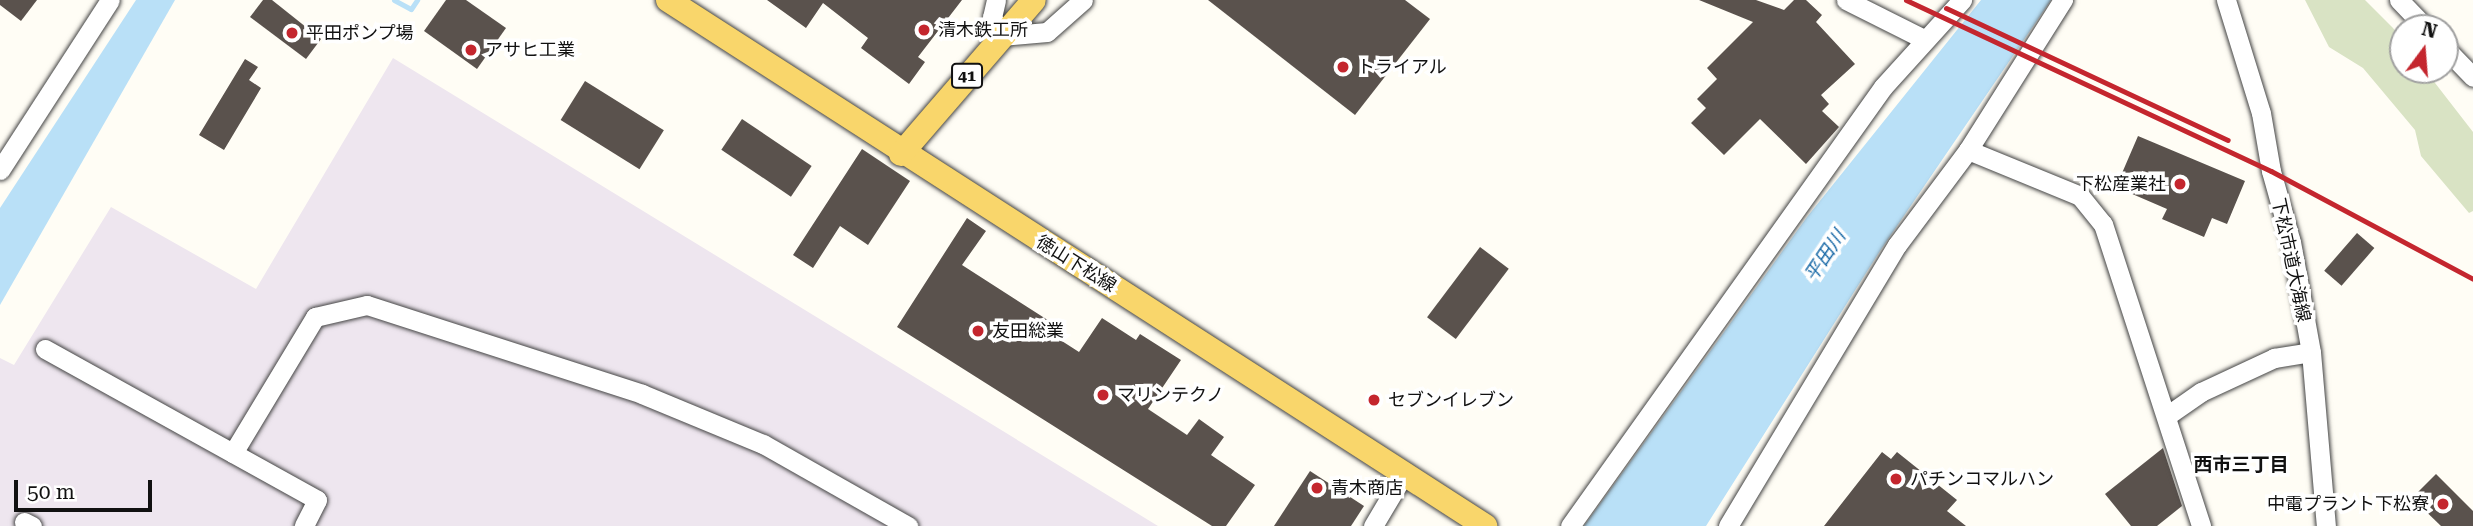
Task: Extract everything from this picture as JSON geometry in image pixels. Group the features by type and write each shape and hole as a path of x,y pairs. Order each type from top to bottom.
{"main road":[{"name":"徳山下松線","path":"668,0 901,154 1405,472 1485,526"},
{"name":"41","path":"901,154 1034,0"}],"street":[{"path":"0,170 110,0"},
{"path":"996,0 992,17 1001,36 1047,32 1075,12 1083,0"},
{"path":"1846,0 1924,39"},
{"path":"1570,526 1883,87 1962,0"},
{"path":"1728,526 1897,246 1968,150 2063,0"},
{"name":"下松市道大海線","path":"2227,0 2261,113 2311,352 2326,526"},
{"path":"2399,0 2412,14"},
{"path":"2459,62 2473,77"},
{"path":"1968,150 2080,196 2104,223 2168,415 2201,526"},
{"path":"233,453 315,317 367,305 642,394 763,444 908,526"},
{"path":"46,349 317,500 304,526"},
{"path":"2168,415 2201,392 2274,358 2311,352"},
{"path":"1373,526 1405,472"}],"shaded area":[{"path":"393,58 1158,526 0,526 0,358 14,365 111,207 256,289"}],"green space":[{"path":"2305,0 2365,0 2389,24 2389,84 2436,84 2473,132 2473,211 2469,213 2421,156 2415,130 2363,68 2329,47"}],"water":[{"path":"136,0 175,0 0,305 0,208"},
{"name":"平田川","path":"1981,0 2051,0 1880,251 1706,526 1584,526 1807,217"}],"building":[{"path":"0,0 37,0 21,21 0,5"},
{"name":"平田ポンプ場","path":"263,0 272,0 321,39 306,59 250,17"},
{"name":"アサヒ工業","path":"446,0 466,0 506,28 477,69 424,31"},
{"path":"767,0 962,0 918,57 925,62 909,84 861,48 868,38 823,3 806,28"},
{"name":"トライアル","path":"1208,0 1405,0 1430,19 1355,115"},
{"path":"1699,0 1756,0 1784,10 1794,0 1806,0 1822,15 1816,22 1855,64 1821,95 1829,104 1822,111 1839,127 1806,164 1760,119 1724,155 1691,123 1706,108 1697,99 1717,79 1707,68 1753,22"},
{"path":"245,59 258,67 249,80 261,88 224,150 199,135"},
{"path":"585,81 664,130 639,169 561,120"},
{"path":"742,119 812,166 791,197 721,150"},
{"name":"下松産業社","path":"2138,136 2245,181 2227,224 2212,218 2204,237 2162,219 2167,209 2116,187"},
{"path":"862,149 910,181 868,245 840,226 813,268 793,255"},
{"path":"967,218 986,231 962,265 1057,326 1051,334 1079,352 1102,318 1136,340 1140,334 1181,360 1148,409 1187,435 1199,419 1224,437 1211,455 1255,485 1226,526 1212,526 897,327"},
{"path":"2357,233 2374,248 2342,286 2324,271"},
{"path":"1480,247 1509,269 1456,339 1427,317"},
{"path":"2163,448 2182,506 2157,526 2131,526 2105,494"},
{"name":"パチンコマルハン","path":"1882,452 1891,459 1897,452 1957,500 1947,511 1966,526 1824,526"},
{"name":"青木商店","path":"1310,471 1364,506 1351,526 1274,526"},
{"name":"中電プラント下松寮","path":"2436,474 2473,511 2473,526 2441,526 2412,498"}],"waterway":[{"path":"394,0 411,9 417,0"}],"railway":[{"path":"1906,0 2271,171 2473,279"},
{"path":"1946,8 2228,140"}],"place":[{"name":"清木鉄工所","path":"924,30"},
{"name":"平田ポンプ場","path":"292,33"},
{"name":"アサヒ工業","path":"471,50"},
{"name":"トライアル","path":"1343,67"},
{"name":"下松産業社","path":"2180,184"},
{"name":"友田総業","path":"978,331"},
{"name":"マリンテクノ","path":"1103,395"},
{"name":"セブンイレブン","path":"1374,400"},
{"name":"パチンコマルハン","path":"1896,479"},
{"name":"青木商店","path":"1317,488"},
{"name":"中電プラント下松寮","path":"2443,504"}],"district":[{"name":"西市三丁目","path":"2241,465"}]}
